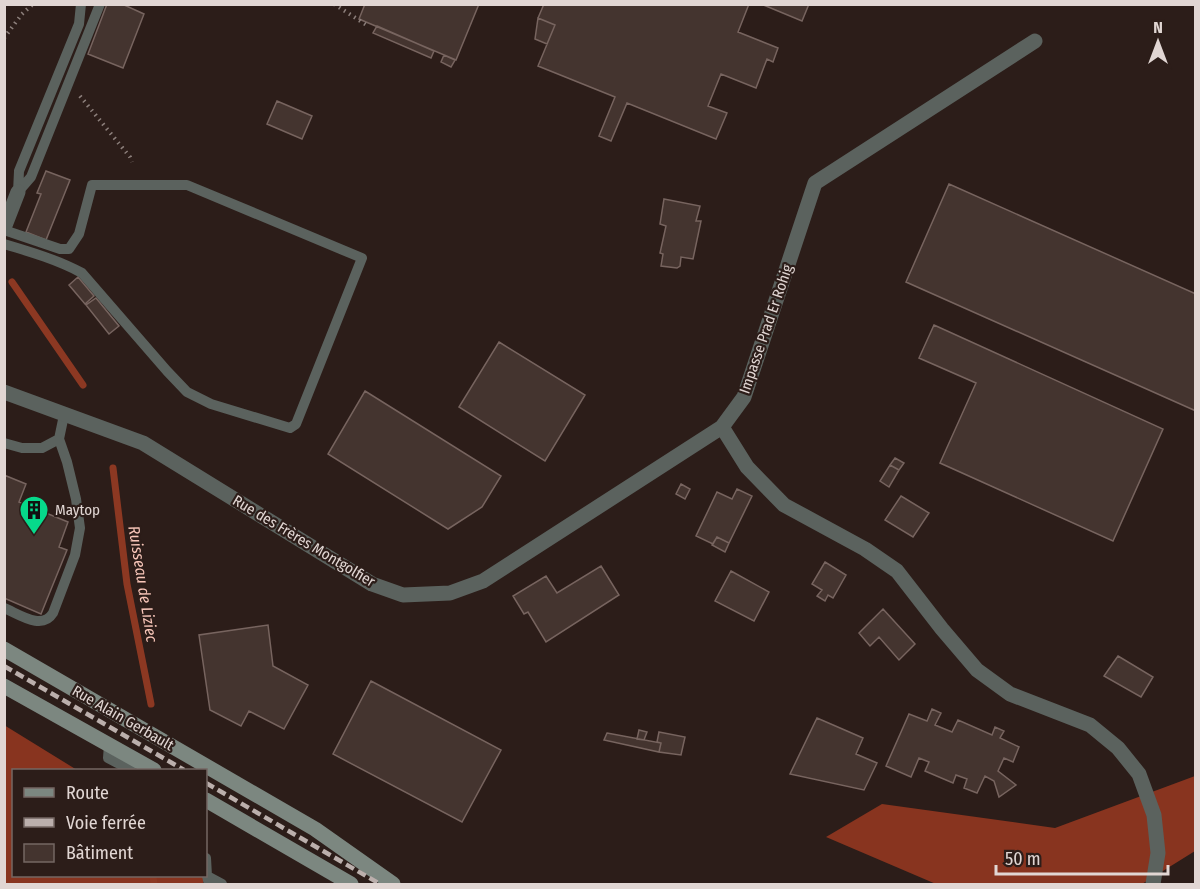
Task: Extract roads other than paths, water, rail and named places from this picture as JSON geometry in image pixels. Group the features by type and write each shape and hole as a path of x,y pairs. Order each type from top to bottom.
{"main road":[{"name":"Rue Alain Gerbault","path":"4,649 315,828 393,885"},
{"name":"Rue Alain Gerbault","path":"4,686 151,769"},
{"path":"207,801 351,885"}],"street":[{"name":"Impasse Prad Er Rohig","path":"722,427 744,397 815,183 1035,41"},
{"path":"4,229 18,192"},
{"name":"Rue des Frères Montgolfier","path":"4,392 143,443 372,584 403,595 450,592 483,581 722,427"},
{"path":"722,427 747,467 784,505 865,549 897,571 977,670 1010,694 1090,725 1118,748 1139,774 1154,816 1158,853 1154,885"}],"lane":[{"path":"18,192 19,171 79,24 81,4"},
{"path":"18,192 31,177 100,4"},
{"path":"4,229 60,249 69,249 79,234 92,185 187,185 362,258 296,424 290,428 211,404 187,392 82,273 4,244"},
{"path":"4,608 36,622 49,619 75,555 80,528 76,499 59,439 64,415"},
{"path":"4,443 22,448 42,448 59,439"},
{"path":"109,745 108,758 127,769"},
{"path":"208,880 222,885"}],"waterway":[{"name":"Ruisseau de Liziec","path":"12,282 83,385"},
{"name":"Ruisseau de Liziec","path":"113,468 127,584 151,704"},
{"name":"Ruisseau de Liziec","path":"153,877 154,884"}],"railway":[{"path":"4,666 182,769"},
{"path":"207,784 380,884"}],"place":[{"name":"Maytop","path":"34,536"}]}
